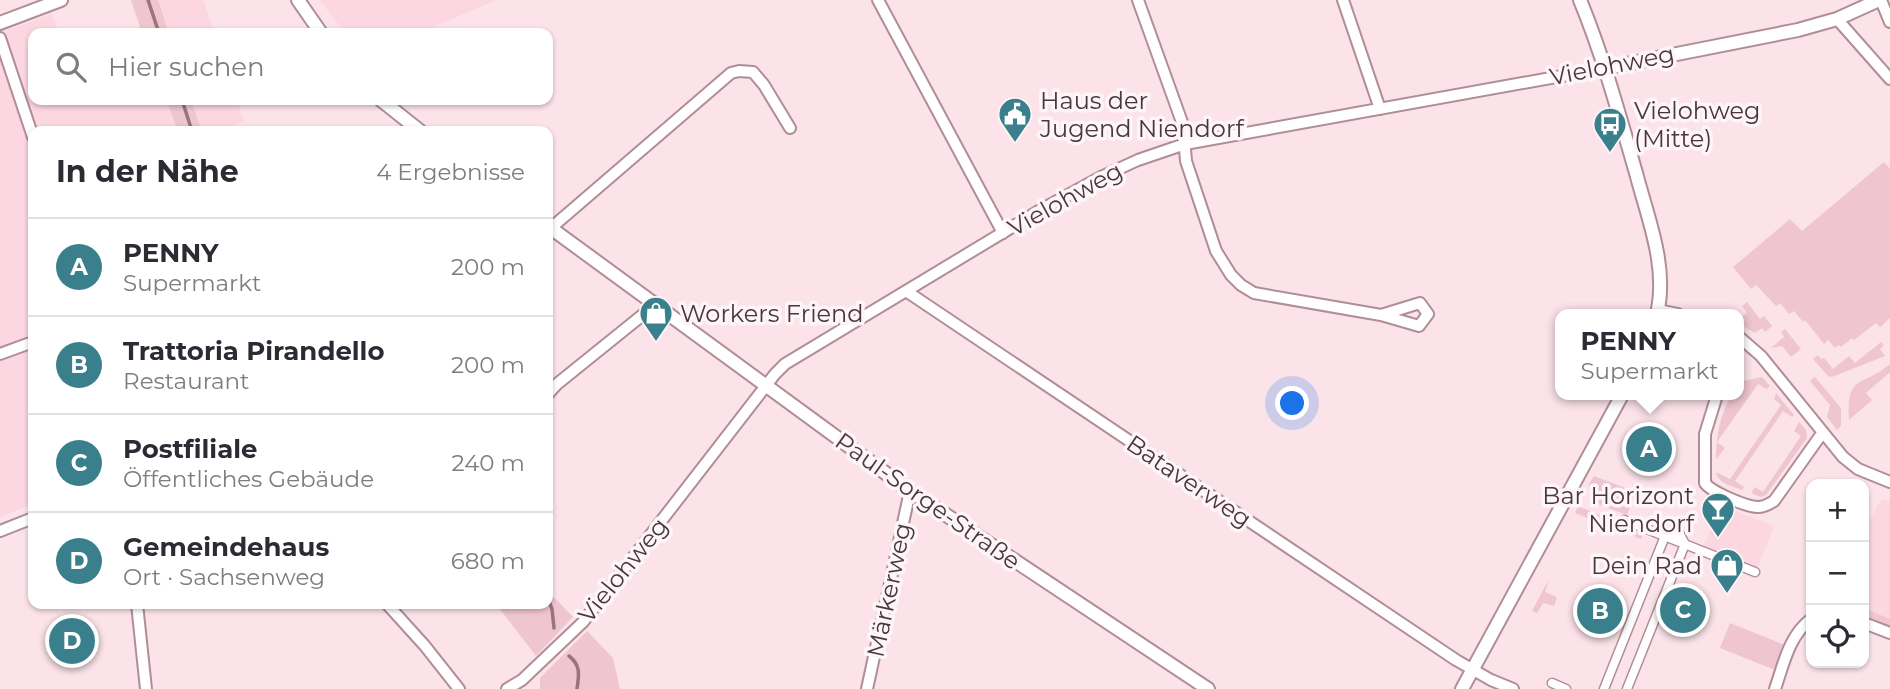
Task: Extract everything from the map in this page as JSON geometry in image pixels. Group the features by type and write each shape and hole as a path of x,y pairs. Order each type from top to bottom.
{"street":[{"path":"0,23 59,0"},
{"path":"298,0 318,28"},
{"path":"878,0 1003,233"},
{"path":"1138,0 1183,125 1186,160 1216,251 1231,275 1254,293 1381,315"},
{"path":"1343,0 1380,109"},
{"path":"1580,0 1606,68 1654,236 1660,269 1658,309"},
{"name":"Vielohweg","path":"507,689 522,680 583,622 785,364 1103,176 1138,160 1185,144 1606,68 1798,30 1837,19 1880,0 1890,22"},
{"path":"1837,19 1890,79"},
{"path":"0,38 29,126"},
{"name":"Paul-Sorge-Straße","path":"553,224 731,73 753,72 790,128"},
{"path":"387,105 414,126"},
{"name":"Paul-Sorge-Straße","path":"553,230 910,491 1208,689"},
{"name":"Bataverweg","path":"906,291 1473,670 1513,689"},
{"path":"553,388 655,305"},
{"path":"1744,343 1761,356 1843,457 1858,469 1890,482"},
{"path":"0,354 28,344"},
{"path":"1462,689 1619,400"},
{"path":"1715,400 1704,434 1705,483 1712,491 1751,506 1763,507 1774,501 1823,432"},
{"name":"Märkerweg","path":"867,689 910,491"},
{"path":"0,531 28,520"},
{"path":"1624,520 1755,572"},
{"path":"1604,689 1665,536"},
{"path":"1627,689 1685,544"},
{"path":"138,609 146,689"},
{"path":"392,609 456,682 459,689"},
{"path":"1775,689 1792,640 1806,624"},
{"path":"1869,625 1890,633"},
{"path":"1552,683 1566,689"}],"shaded area":[{"path":"131,0 158,0 167,28 140,28"},
{"path":"158,0 203,0 213,28 167,28"},
{"path":"320,0 496,0 432,28 341,28"},
{"path":"52,14 57,28 28,28 28,105 168,105 176,126 28,126 28,506 0,517 0,28 5,31"},
{"path":"168,105 193,105 200,126 176,126"},
{"path":"193,105 239,105 244,122 230,126 200,126"},
{"path":"1884,162 1890,169 1890,318 1880,327 1876,323 1854,340 1852,338 1841,347 1839,345 1835,348 1828,340 1824,344 1794,311 1789,314 1780,303 1776,306 1756,285 1751,289 1733,267 1790,219 1802,231"},
{"path":"1747,302 1760,319 1764,316 1772,326 1765,332 1762,328 1755,333 1744,327 1744,315 1747,313 1742,306"},
{"path":"1785,329 1801,349 1791,357 1782,346 1771,348 1784,337 1781,332"},
{"path":"1881,342 1884,345 1880,349 1885,356 1832,377 1813,359 1818,355 1821,359 1824,358 1833,369 1849,356 1855,363"},
{"path":"1890,364 1890,372 1866,393 1872,400 1849,420 1850,395 1853,388"},
{"path":"1762,377 1770,386 1766,389 1758,384 1717,442 1728,402 1744,400 1744,381"},
{"path":"1815,377 1841,408 1841,426 1837,430 1827,417 1830,405 1810,381"},
{"path":"1776,393 1794,415 1792,417 1783,411 1735,481 1744,487 1742,490 1726,484 1716,472 1730,479 1781,405 1774,399"},
{"path":"1799,422 1806,430 1807,438 1766,495 1761,497 1751,493 1755,487 1763,492 1801,436 1794,431"},
{"path":"1717,442 1725,448 1716,459"},
{"path":"1594,476 1636,492 1627,515 1592,502 1589,484"},
{"path":"1882,499 1890,502 1890,619 1869,610 1869,521"},
{"path":"1720,505 1774,526 1757,570 1703,549"},
{"path":"1578,506 1644,533 1641,539 1575,513"},
{"path":"1549,579 1545,592 1557,597 1554,606 1543,603 1537,613 1532,611"},
{"path":"553,596 573,617 536,656 500,609 553,609"},
{"path":"1869,610 1890,619 1890,626 1869,617"},
{"path":"1730,623 1785,645 1775,670 1720,648"},
{"path":"587,631 613,658 620,689 540,689 540,678"}],"waterway":[{"path":"148,0 157,28"},
{"path":"184,105 190,126"},
{"path":"552,609 554,628"},
{"path":"569,656 573,659 579,675 577,689"}],"place":[{"name":"Haus der Jugend Niendorf","path":"1015,144"},
{"name":"Vielohweg (Mitte)","path":"1610,154"},
{"name":"Workers Friend","path":"656,343"},
{"name":"PENNY","path":"1649,449"},
{"name":"Bar Horizont Niendorf","path":"1718,539"},
{"name":"Dein Rad","path":"1727,595"},
{"name":"Postfiliale","path":"1683,610"},
{"name":"Trattoria Pirandello","path":"1600,611"},
{"name":"Gemeindehaus","path":"72,641"}]}
